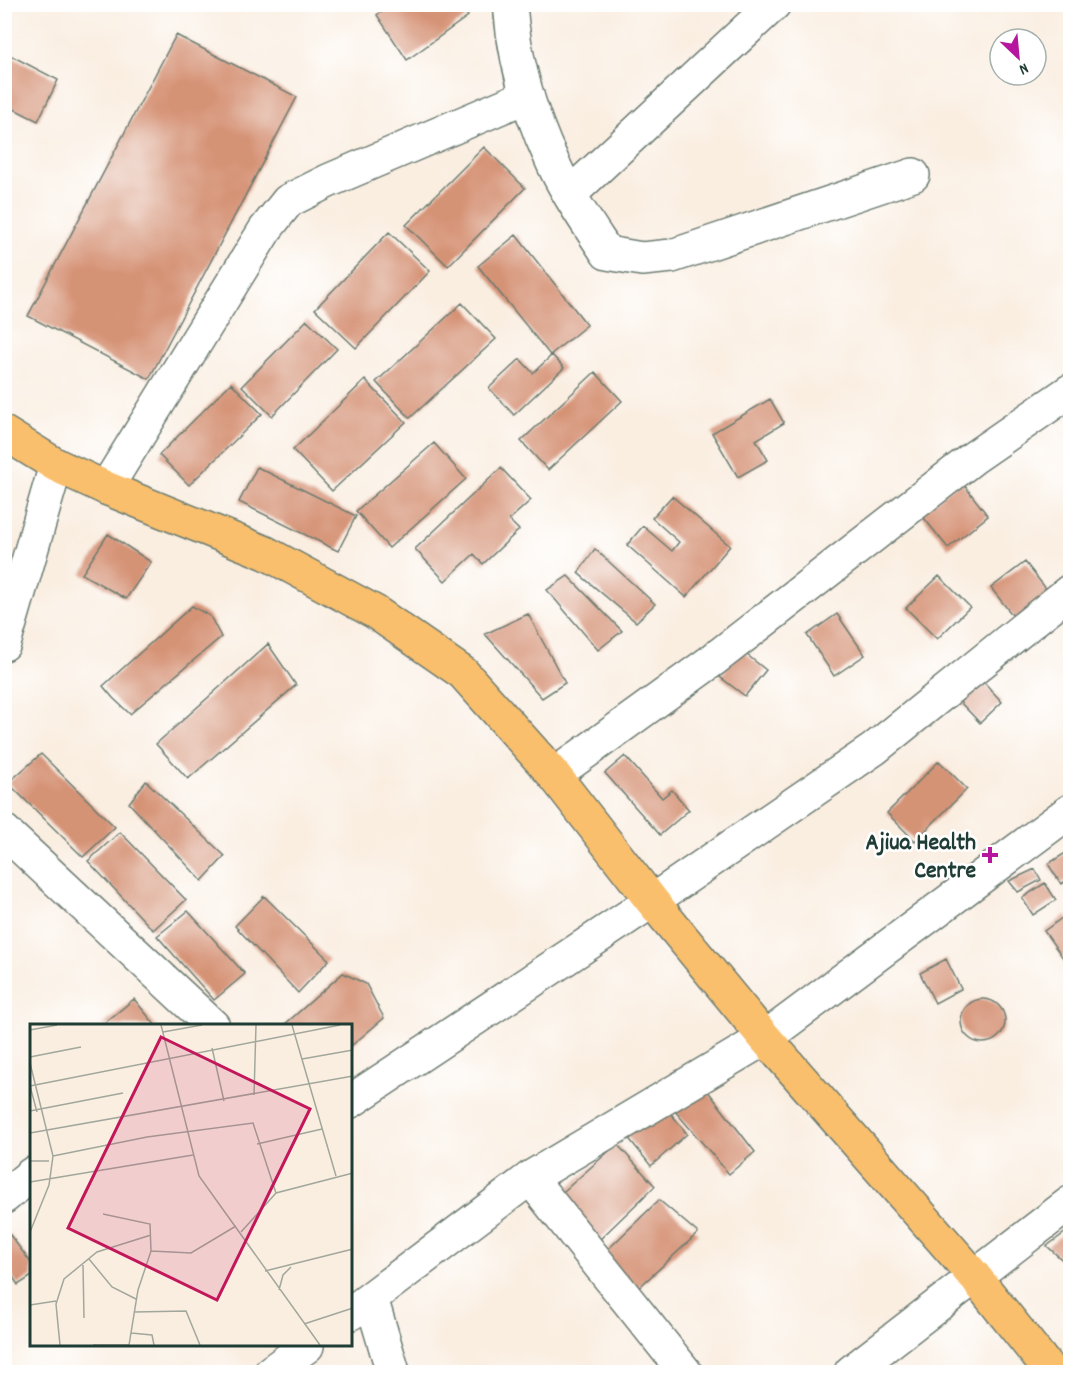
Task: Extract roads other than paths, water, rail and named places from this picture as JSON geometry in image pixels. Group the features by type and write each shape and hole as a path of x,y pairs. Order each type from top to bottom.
{"main road":[{"path":"4,433 56,465 106,488 266,553 375,612 463,673 554,775 652,901 765,1038 975,1277 1051,1372"}],"street":[{"path":"510,4 511,25 527,96 553,164 608,253 642,259 672,256 913,175"},
{"path":"570,194 774,4"},
{"path":"106,488 265,230 288,201 328,181 527,96"},
{"path":"554,775 713,660 973,458 1071,391"},
{"path":"4,644 56,465"},
{"path":"352,1100 652,901 874,749 1071,591"},
{"path":"393,1372 361,1305 530,1178 765,1038 1071,811"},
{"path":"4,831 211,1024"},
{"path":"4,1197 30,1176"},
{"path":"530,1178 685,1372"},
{"path":"851,1372 1071,1203"},
{"path":"271,1372 306,1347"}],"place":[{"name":"Ajiua Health Centre","path":"990,855"}]}
